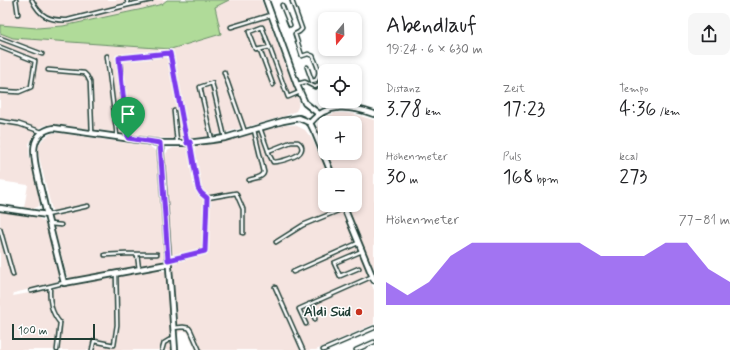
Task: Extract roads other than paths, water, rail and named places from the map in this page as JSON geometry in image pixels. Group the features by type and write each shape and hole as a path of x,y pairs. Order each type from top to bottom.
{"street":[{"path":"266,0 296,85 305,103 319,114"},
{"path":"310,123 319,114 327,110 337,108 350,107 374,114"},
{"path":"168,262 64,283 33,153 35,142 42,132 54,128 160,143 189,143 225,138 283,120 299,118 310,123 329,168"},
{"path":"160,143 175,350"},
{"path":"0,208 47,215"},
{"path":"346,212 373,278"}],"lane":[{"path":"16,0 18,14"},
{"path":"32,0 38,11 54,20 68,20 151,0"},
{"path":"127,0 128,5"},
{"path":"292,1 302,29 295,34 302,56 308,54 313,56 319,71 316,80 296,85"},
{"path":"282,5 290,25"},
{"path":"231,27 271,14"},
{"path":"270,47 256,50 249,32 262,27 270,47 288,97 300,92"},
{"path":"0,38 42,54"},
{"path":"0,47 35,61 31,87 19,92 0,91"},
{"path":"260,50 272,85"},
{"path":"128,138 119,58 170,53 198,188 207,198 236,193 243,209 243,233"},
{"path":"107,56 117,136"},
{"path":"307,67 312,81"},
{"path":"48,70 84,73 88,76 90,82 92,133"},
{"path":"224,72 245,132"},
{"path":"305,82 315,86 318,85"},
{"path":"212,140 200,87 212,83 225,138"},
{"path":"174,111 177,143"},
{"path":"0,121 19,124 42,132"},
{"path":"260,128 268,151 273,162 286,160 300,153 302,150 302,145 298,142 292,142 268,151"},
{"path":"249,180 262,176 264,172 254,129"},
{"path":"168,262 205,251 207,198"},
{"path":"47,215 88,206"},
{"path":"276,242 303,226 333,212"},
{"path":"50,224 61,225"},
{"path":"0,229 13,275"},
{"path":"293,272 359,243"},
{"path":"359,268 340,276 334,263 362,251"},
{"path":"137,254 139,269"},
{"path":"105,255 157,254"},
{"path":"92,350 94,341 114,345 117,325 116,273"},
{"path":"306,324 299,309 373,278"},
{"path":"31,292 64,283"},
{"path":"50,287 49,298 51,308 60,323 57,350"},
{"path":"275,287 303,350"},
{"path":"309,304 315,319"},
{"path":"173,328 189,328 199,349"},
{"path":"323,350 374,328"},
{"path":"162,350 164,343 174,338"},
{"path":"356,350 374,342"}],"place":[{"name":"Aldi Süd","path":"359,312"}]}
